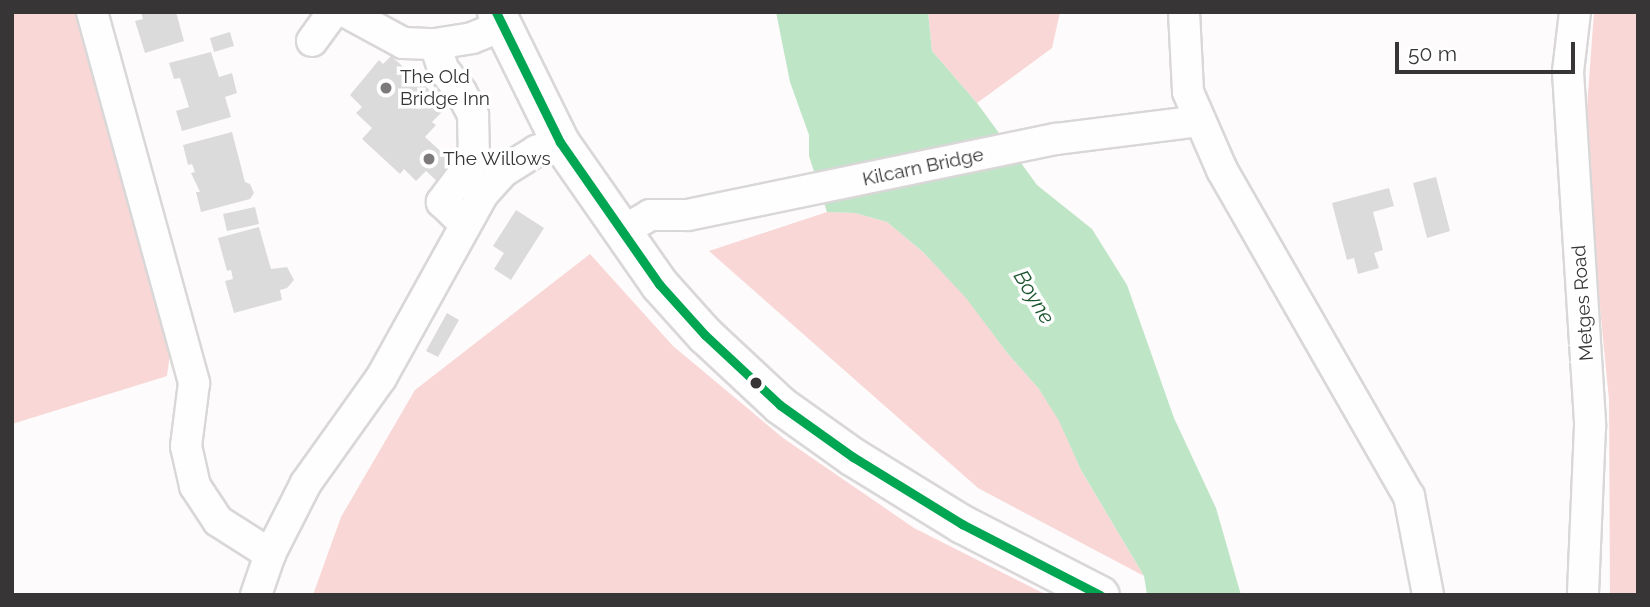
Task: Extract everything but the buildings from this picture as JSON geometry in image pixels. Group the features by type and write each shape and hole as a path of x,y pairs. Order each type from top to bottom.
{"main road":[{"path":"499,19 560,142 659,284 705,335 780,405 853,457 962,524 1100,595"}],"street":[{"path":"92,12 194,383 186,446 195,486 218,521 270,554"},
{"path":"312,41 333,12"},
{"path":"346,12 403,43 435,44 472,38 499,19"},
{"path":"1184,12 1188,92 1200,121 1222,170 1409,496 1428,595"},
{"name":"Metges Road","path":"1575,12 1568,72 1590,426 1583,595"},
{"path":"435,44 443,69 461,92 473,115 474,159 442,202 465,224"},
{"name":"Kilcarn Bridge","path":"621,232 650,215 688,215 1043,142 1200,121"},
{"path":"256,595 270,554 306,483 381,378 484,194 504,170 536,151 560,142"}],"shaded area":[{"path":"12,12 76,12 171,345 167,376 12,424"},
{"path":"928,12 1060,12 1052,48 977,103 932,51"},
{"path":"1594,12 1638,12 1638,595 1610,595 1609,400 1594,245 1586,121"},
{"path":"827,212 855,213 887,222 923,252 966,297 1008,354 1039,389 1060,421 1081,470 1144,576 978,488 709,251"},
{"path":"590,254 673,346 783,438 914,528 1047,595 313,595 341,517 415,390"}],"water":[{"name":"Boyne","path":"776,12 928,12 932,51 977,103 1037,185 1092,229 1127,285 1174,418 1216,508 1241,595 1147,595 1144,576 1081,470 1059,421 1039,389 1008,354 966,298 923,252 887,222 855,213 827,212 809,156 809,135 790,82"}],"transit line":[{"path":"496,12 560,142 659,284 705,335 780,405 853,457 962,524 1100,595"}],"place":[{"name":"The Old Bridge Inn","path":"386,88"},
{"name":"The Willows","path":"429,159"}]}
